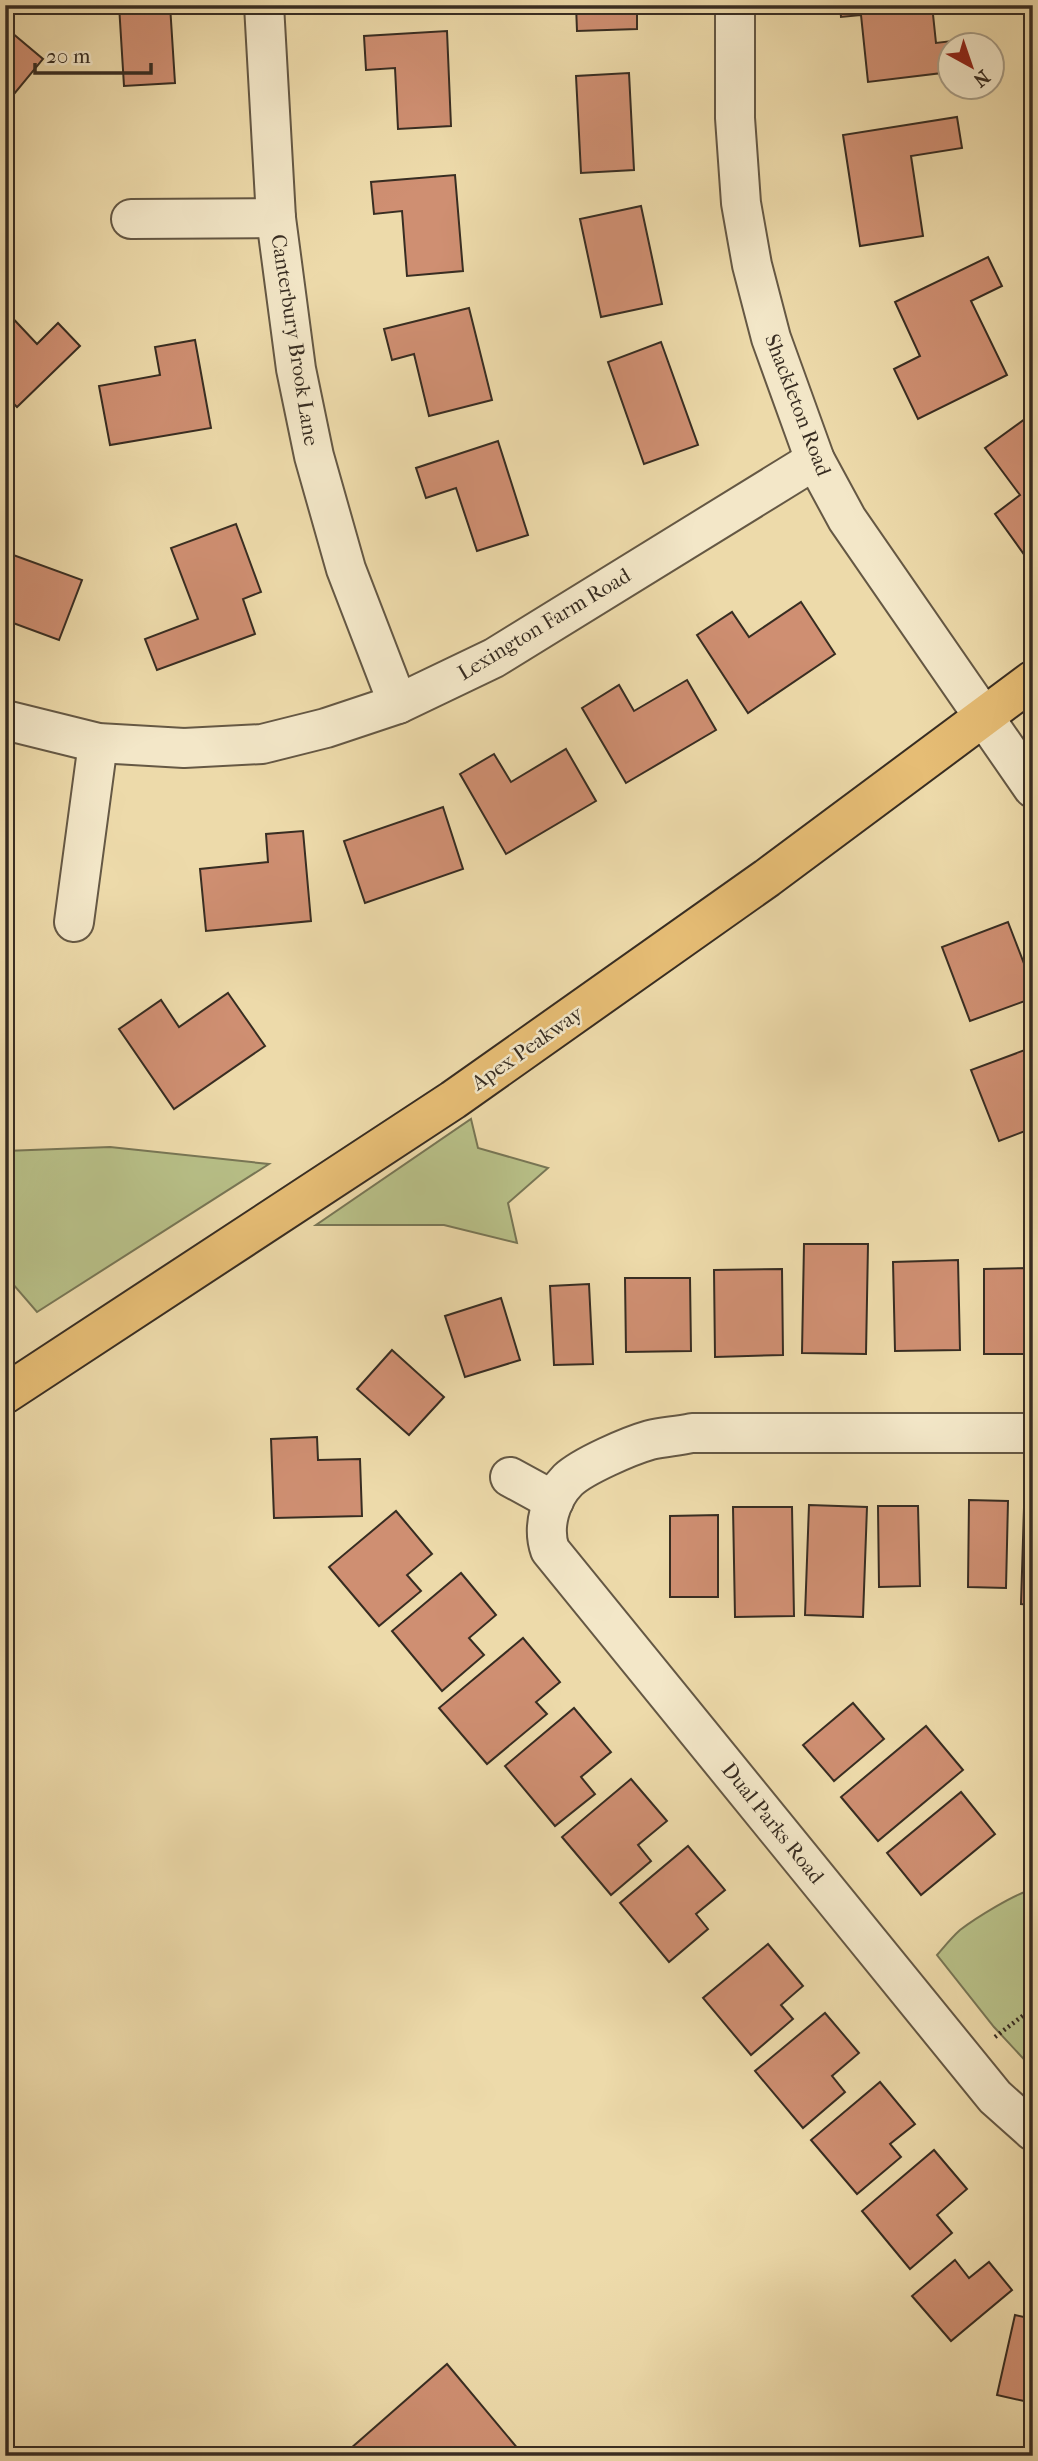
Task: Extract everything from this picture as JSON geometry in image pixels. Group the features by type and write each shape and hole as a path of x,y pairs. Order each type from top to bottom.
{"main road":[{"name":"Apex Peakway","path":"5,1394 453,1100 767,878 1033,680"}],"street":[{"name":"Canterbury Brook Lane","path":"264,5 275,218 296,369 314,456 346,569 398,704"},
{"name":"Shackleton Road","path":"735,5 735,118 741,203 752,265 771,338 815,460 847,519 1033,788"},
{"path":"131,219 275,218"},
{"name":"Lexington Farm Road","path":"5,720 98,743 184,748 262,744 326,728 398,704 494,658 815,460"},
{"path":"74,922 98,743"},
{"name":"Dual Parks Road","path":"1033,1433 692,1433 649,1440 601,1460 568,1480 554,1501 546,1523 550,1550 995,2097 1033,2131"},
{"path":"510,1477 554,1501"}],"path":[{"path":"995,2037 1033,2008"}],"green space":[{"path":"471,1119 478,1148 548,1168 508,1203 517,1243 444,1225 316,1225"},
{"path":"110,1147 269,1164 37,1312 5,1275 5,1151"},
{"path":"1033,1890 1033,2069 994,2027 937,1955 957,1933 975,1920 1007,1900"}],"building":[{"path":"119,5 170,5 175,83 124,86"},
{"path":"576,5 637,5 637,29 577,31"},
{"path":"840,5 932,5 936,74 868,82 861,15 841,17"},
{"path":"5,27 43,59 5,105"},
{"path":"447,31 451,126 398,129 395,68 366,70 364,36"},
{"path":"629,73 634,170 581,173 576,76"},
{"path":"957,117 962,148 911,156 923,236 860,246 843,135"},
{"path":"455,175 463,271 407,276 402,211 374,214 371,182"},
{"path":"641,206 662,304 601,317 580,219"},
{"path":"988,257 1002,286 971,301 1007,375 918,419 894,369 920,356 895,302"},
{"path":"469,308 492,400 429,416 414,354 392,360 384,329"},
{"path":"5,310 37,344 58,323 80,346 17,407 5,395"},
{"path":"195,340 211,428 110,445 99,386 160,375 155,347"},
{"path":"661,342 698,445 644,464 608,362"},
{"path":"1033,413 1033,556 1028,560 995,514 1020,495 985,448"},
{"path":"498,441 528,535 477,551 456,488 426,498 416,468"},
{"path":"236,524 261,592 243,599 255,634 157,670 145,639 198,619 171,548"},
{"path":"5,552 82,580 59,640 5,620"},
{"path":"801,602 835,654 748,713 697,635 732,612 749,637"},
{"path":"687,680 716,730 626,783 582,708 619,685 634,711"},
{"path":"566,749 596,801 506,854 460,774 494,754 511,782"},
{"path":"443,807 463,869 365,903 344,841"},
{"path":"303,831 311,921 206,931 200,869 268,862 266,834"},
{"path":"1008,922 1033,987 1033,998 970,1021 942,947"},
{"path":"228,993 265,1046 174,1109 119,1029 161,1000 179,1027"},
{"path":"1033,1047 1033,1128 999,1141 971,1070"},
{"path":"804,1244 868,1244 866,1354 802,1353"},
{"path":"958,1260 960,1350 895,1351 893,1262"},
{"path":"1033,1268 1033,1354 984,1354 984,1269"},
{"path":"782,1269 783,1355 715,1357 714,1270"},
{"path":"625,1278 690,1278 691,1351 626,1352"},
{"path":"589,1284 593,1364 554,1365 550,1286"},
{"path":"501,1298 520,1360 465,1377 445,1316"},
{"path":"392,1350 444,1397 409,1435 357,1389"},
{"path":"317,1437 318,1460 360,1459 362,1516 274,1518 271,1439"},
{"path":"969,1500 1008,1501 1006,1588 968,1587"},
{"path":"809,1505 867,1507 863,1617 805,1615"},
{"path":"878,1506 918,1506 920,1586 879,1587"},
{"path":"733,1507 792,1507 794,1616 735,1617"},
{"path":"1024,1508 1033,1508 1033,1605 1021,1604"},
{"path":"396,1511 432,1554 407,1575 421,1591 379,1626 329,1567"},
{"path":"718,1515 718,1597 670,1597 670,1516"},
{"path":"461,1573 496,1615 469,1638 484,1655 442,1691 392,1631"},
{"path":"523,1638 560,1682 536,1702 547,1714 487,1764 439,1708"},
{"path":"853,1703 884,1739 834,1781 803,1745"},
{"path":"574,1708 611,1752 581,1777 595,1794 555,1826 505,1766"},
{"path":"926,1726 963,1770 878,1841 841,1797"},
{"path":"631,1779 667,1821 638,1845 651,1861 611,1895 562,1837"},
{"path":"961,1792 995,1834 921,1895 887,1853"},
{"path":"688,1846 725,1890 696,1914 708,1929 669,1962 620,1903"},
{"path":"768,1944 803,1986 781,2005 793,2019 751,2055 703,1998"},
{"path":"825,2013 859,2053 832,2076 845,2092 803,2128 755,2071"},
{"path":"880,2082 915,2124 890,2144 901,2157 857,2194 811,2140"},
{"path":"934,2150 967,2189 937,2215 952,2233 910,2269 862,2211"},
{"path":"955,2260 969,2278 989,2262 1012,2290 951,2341 912,2296"},
{"path":"1015,2315 1033,2319 1033,2403 997,2395"},
{"path":"447,2364 524,2456 342,2456"}]}
